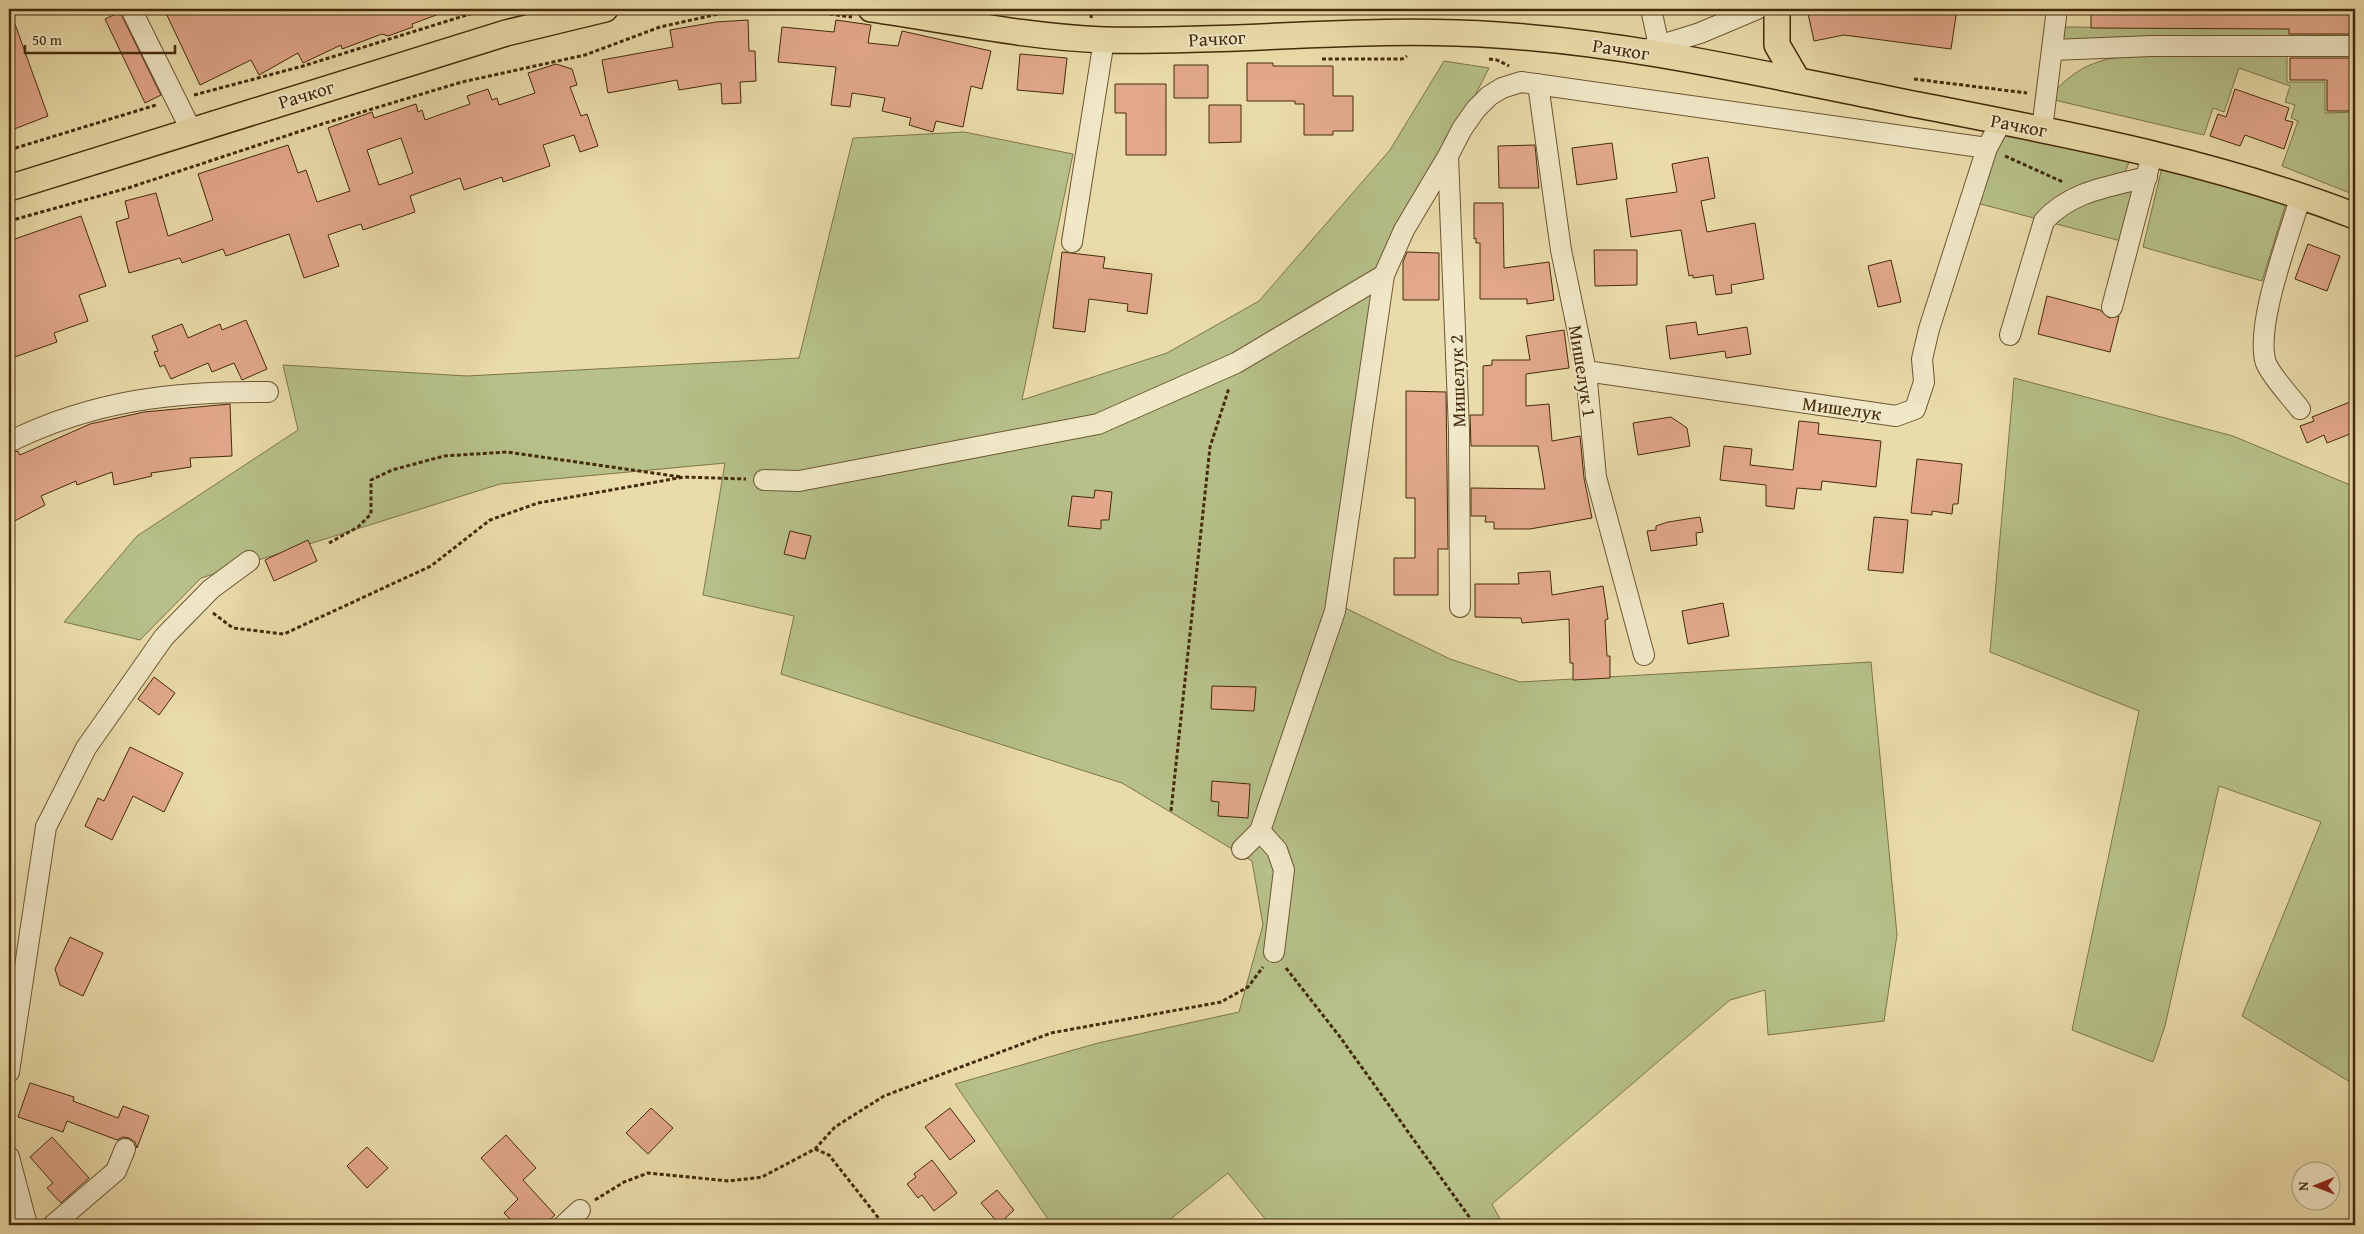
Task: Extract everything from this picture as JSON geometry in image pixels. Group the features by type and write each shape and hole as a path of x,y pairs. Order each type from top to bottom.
{"main road":[{"name":"Рачког","path":"9,188 506,33 605,9"},
{"path":"1777,9 1777,45 1798,81"},
{"name":"Рачког","path":"866,13 1000,30 1104,40 1164,40 1344,33 1458,33 1648,49 2151,152 2232,173 2301,195 2355,216"}],"street":[{"path":"131,9 191,130"},
{"path":"1651,9 1648,49 1700,33 1757,9"},
{"path":"2042,129 2057,9"},
{"path":"1072,242 1104,40"},
{"path":"2052,50 2152,46 2355,46"},
{"path":"1242,849 1260,831 1335,611 1384,275 1404,230 1462,129 1476,109 1489,96 1502,88 1530,83 1986,148 2001,122"},
{"name":"Мишелук 1","path":"1530,83 1586,371 1596,477 1644,655"},
{"name":"Мишелук","path":"1586,371 1896,416 1915,409 1924,382 1922,359 1929,328 1986,148"},
{"path":"2112,307 2147,177 2151,152"},
{"name":"Мишелук 2","path":"1448,156 1459,430 1460,607"},
{"path":"2010,335 2044,221 2056,207 2072,198 2147,177"},
{"path":"2300,410 2267,364 2263,343 2265,319 2301,195"},
{"path":"764,480 799,481 1098,424 1236,363 1384,275"},
{"path":"9,442 61,419 117,403 199,392 268,392"},
{"path":"9,1072 46,827 86,748 164,637 211,589 249,561"},
{"path":"1260,831 1278,850 1284,870 1274,952"},
{"path":"54,1225 116,1171 125,1150"},
{"path":"9,1157 27,1225"},
{"path":"564,1225 580,1210"}],"path":[{"path":"9,150 130,111 304,66 486,9"},
{"path":"9,221 128,188 322,124 462,82 585,56 660,27 736,10 792,9 866,13"},
{"path":"1315,59 1402,59 1413,51"},
{"path":"1480,58 1497,60 1512,68 1530,83"},
{"path":"1904,78 2046,95"},
{"path":"1986,148 2089,193"},
{"path":"1172,811 1210,447 1236,363"},
{"path":"329,543 358,527 371,514 371,480 392,470 444,456 506,452 684,477 764,480"},
{"path":"198,603 233,628 284,634 431,566 490,520 538,503 684,477"},
{"path":"580,1210 624,1182 648,1173 729,1181 762,1177 815,1149 835,1127 884,1096 1051,1033 1221,1002 1248,987 1274,952 1340,1037 1476,1225"},
{"path":"815,1149 829,1155 884,1225"}],"green space":[{"path":"2062,27 2355,29 2355,38 2061,45"},
{"path":"2150,54 2287,55 2287,82 2325,82 2325,113 2355,112 2355,195 2282,166 2298,121 2291,118 2295,105 2285,102 2290,86 2239,68 2224,112 2213,108 2204,135 2050,99 2051,95 2074,74 2095,63 2120,57"},
{"path":"1444,61 1489,68 1386,271 1335,603 1450,659 1520,682 1871,662 1897,935 1884,1021 1768,1035 1765,990 1730,1000 1492,1204 1503,1225 1270,1225 1228,1173 1163,1225 1052,1225 955,1084 1098,1043 1239,1012 1263,925 1252,861 1122,783 781,674 794,616 703,595 725,463 500,484 201,578 140,640 64,622 137,536 298,430 283,365 467,376 799,358 853,138 964,132 1073,154 1022,400 1167,353 1259,301 1390,150"},
{"path":"2015,122 2131,157 2124,175 2139,179 2121,241 1973,202 1995,146"},
{"path":"2164,159 2288,197 2262,281 2143,247"},
{"path":"2014,378 2233,436 2355,487 2355,1085 2242,1016 2321,822 2219,786 2165,1026 2153,1062 2072,1030 2139,711 1990,652"}],"building":[{"path":"164,9 447,9 447,11 412,24 413,27 388,36 382,34 342,49 341,45 303,63 298,53 259,75 251,60 200,85"},
{"path":"1807,9 1957,9 1951,49 1844,35 1814,41"},
{"path":"2091,9 2355,9 2355,34 2289,34 2289,29 2091,28"},
{"path":"120,12 161,95 145,103 105,19"},
{"path":"11,13 48,116 9,131 9,14"},
{"path":"748,20 749,51 755,51 756,81 740,82 741,103 722,104 721,83 679,90 677,80 608,93 602,60 673,47 670,30 716,22"},
{"path":"836,20 871,25 868,43 898,46 902,31 991,51 982,89 971,86 963,127 936,121 933,132 909,125 911,118 882,111 885,98 852,93 850,107 831,105 836,67 778,62 782,27 834,32"},
{"path":"1020,54 1067,58 1063,94 1017,90"},
{"path":"2290,58 2355,58 2355,111 2327,111 2327,80 2290,80"},
{"path":"1247,63 1273,63 1273,66 1333,66 1333,96 1353,96 1353,131 1333,131 1333,135 1304,135 1304,104 1295,104 1295,101 1247,101"},
{"path":"556,64 572,69 577,85 570,87 581,116 587,114 598,146 580,152 574,135 543,145 550,166 503,182 502,177 464,190 460,178 410,196 415,212 363,230 361,224 328,235 339,266 304,278 289,234 226,256 223,249 182,263 180,258 129,273 116,222 129,218 125,201 156,193 168,236 213,220 198,174 288,145 298,173 306,170 317,202 350,191 328,128 372,112 374,118 416,104 418,112 422,110 425,120 470,104 467,96 488,89 492,100 497,98 499,105 535,93 528,73","holes":["401,138 413,173 379,185 367,150"]},
{"path":"1174,65 1208,65 1208,98 1174,98"},
{"path":"1115,84 1166,84 1166,155 1126,155 1126,113 1115,113"},
{"path":"2235,89 2289,108 2285,120 2293,122 2284,149 2245,135 2240,146 2210,136 2218,114 2226,117"},
{"path":"1209,105 1241,105 1241,142 1209,143"},
{"path":"1612,143 1617,179 1577,185 1572,148"},
{"path":"1535,145 1539,188 1499,188 1498,146"},
{"path":"1708,157 1715,198 1701,201 1707,232 1755,223 1764,279 1731,285 1732,293 1716,295 1713,275 1693,278 1693,275 1689,276 1681,230 1631,237 1626,199 1677,192 1672,164"},
{"path":"1474,203 1503,203 1504,268 1549,262 1554,300 1527,304 1527,299 1480,299 1480,243 1476,243 1476,238 1474,239"},
{"path":"81,216 106,286 79,295 88,321 54,333 57,342 9,359 9,241"},
{"path":"2308,244 2340,256 2327,291 2295,279"},
{"path":"1594,250 1637,250 1637,285 1595,286"},
{"path":"1062,252 1105,257 1103,268 1152,274 1147,314 1127,311 1128,304 1089,299 1085,332 1053,328"},
{"path":"1407,252 1439,253 1439,300 1403,300 1403,262"},
{"path":"1891,260 1901,302 1878,307 1868,266"},
{"path":"2047,296 2100,310 2109,318 2119,316 2110,352 2038,334"},
{"path":"246,320 267,369 242,380 234,363 212,372 208,363 171,379 164,365 160,367 154,352 158,351 152,336 182,324 188,338 220,324 222,330"},
{"path":"1696,322 1698,335 1747,327 1751,354 1726,358 1725,351 1670,359 1666,326"},
{"path":"1564,330 1569,368 1526,374 1526,406 1549,404 1552,441 1580,436 1584,478 1592,518 1530,529 1494,529 1494,522 1485,522 1486,516 1471,516 1471,488 1545,489 1538,446 1471,446 1470,415 1483,415 1483,366 1492,365 1492,360 1530,360 1526,336"},
{"path":"1406,391 1446,392 1448,549 1438,549 1438,595 1394,595 1394,558 1415,558 1415,498 1406,498"},
{"path":"2355,400 2355,432 2327,443 2324,435 2307,443 2300,426 2314,421 2312,417"},
{"path":"230,404 232,456 190,458 191,467 151,473 152,476 114,485 112,472 77,485 76,481 41,496 45,505 9,524 9,454 18,451 20,455 90,424 144,412"},
{"path":"1671,417 1687,428 1690,446 1638,455 1633,423"},
{"path":"1799,421 1819,423 1818,434 1881,441 1876,487 1822,481 1821,490 1797,488 1794,509 1766,506 1766,485 1720,480 1724,446 1752,449 1750,465 1793,470"},
{"path":"1917,459 1962,464 1958,504 1953,504 1952,514 1932,511 1932,515 1911,513"},
{"path":"1095,490 1112,492 1109,520 1101,520 1101,529 1068,526 1072,496 1094,498"},
{"path":"1700,517 1703,532 1696,533 1697,545 1651,551 1647,531 1656,530 1656,526 1668,522"},
{"path":"1874,517 1908,520 1903,573 1868,570"},
{"path":"790,531 811,536 805,559 784,554"},
{"path":"308,540 317,561 274,581 265,560"},
{"path":"1550,571 1552,595 1603,586 1608,619 1605,620 1607,656 1610,656 1610,678 1573,680 1573,663 1570,663 1569,619 1522,623 1521,618 1475,617 1475,584 1519,584 1518,573"},
{"path":"1723,603 1729,636 1688,644 1682,611"},
{"path":"154,677 175,693 159,715 138,699"},
{"path":"1212,686 1256,687 1254,711 1211,709"},
{"path":"130,747 183,773 164,812 133,796 112,840 85,826 98,798 104,801"},
{"path":"1212,781 1250,784 1248,818 1218,816 1219,802 1211,801"},
{"path":"70,937 103,953 83,996 60,985 55,969"},
{"path":"30,1083 74,1097 73,1101 118,1118 123,1106 149,1116 137,1148 135,1142 129,1138 123,1137 117,1140 67,1121 63,1132 18,1117"},
{"path":"651,1108 673,1128 648,1154 626,1133"},
{"path":"950,1108 975,1141 950,1160 925,1127"},
{"path":"506,1135 536,1168 523,1180 555,1215 544,1225 516,1225 504,1213 518,1199 481,1158"},
{"path":"52,1137 89,1178 61,1203 47,1188 53,1183 30,1157"},
{"path":"367,1147 388,1168 367,1188 347,1166"},
{"path":"932,1160 957,1193 934,1211 922,1195 918,1198 907,1184 916,1177 914,1174"},
{"path":"997,1190 1014,1210 999,1224 981,1203"}]}
